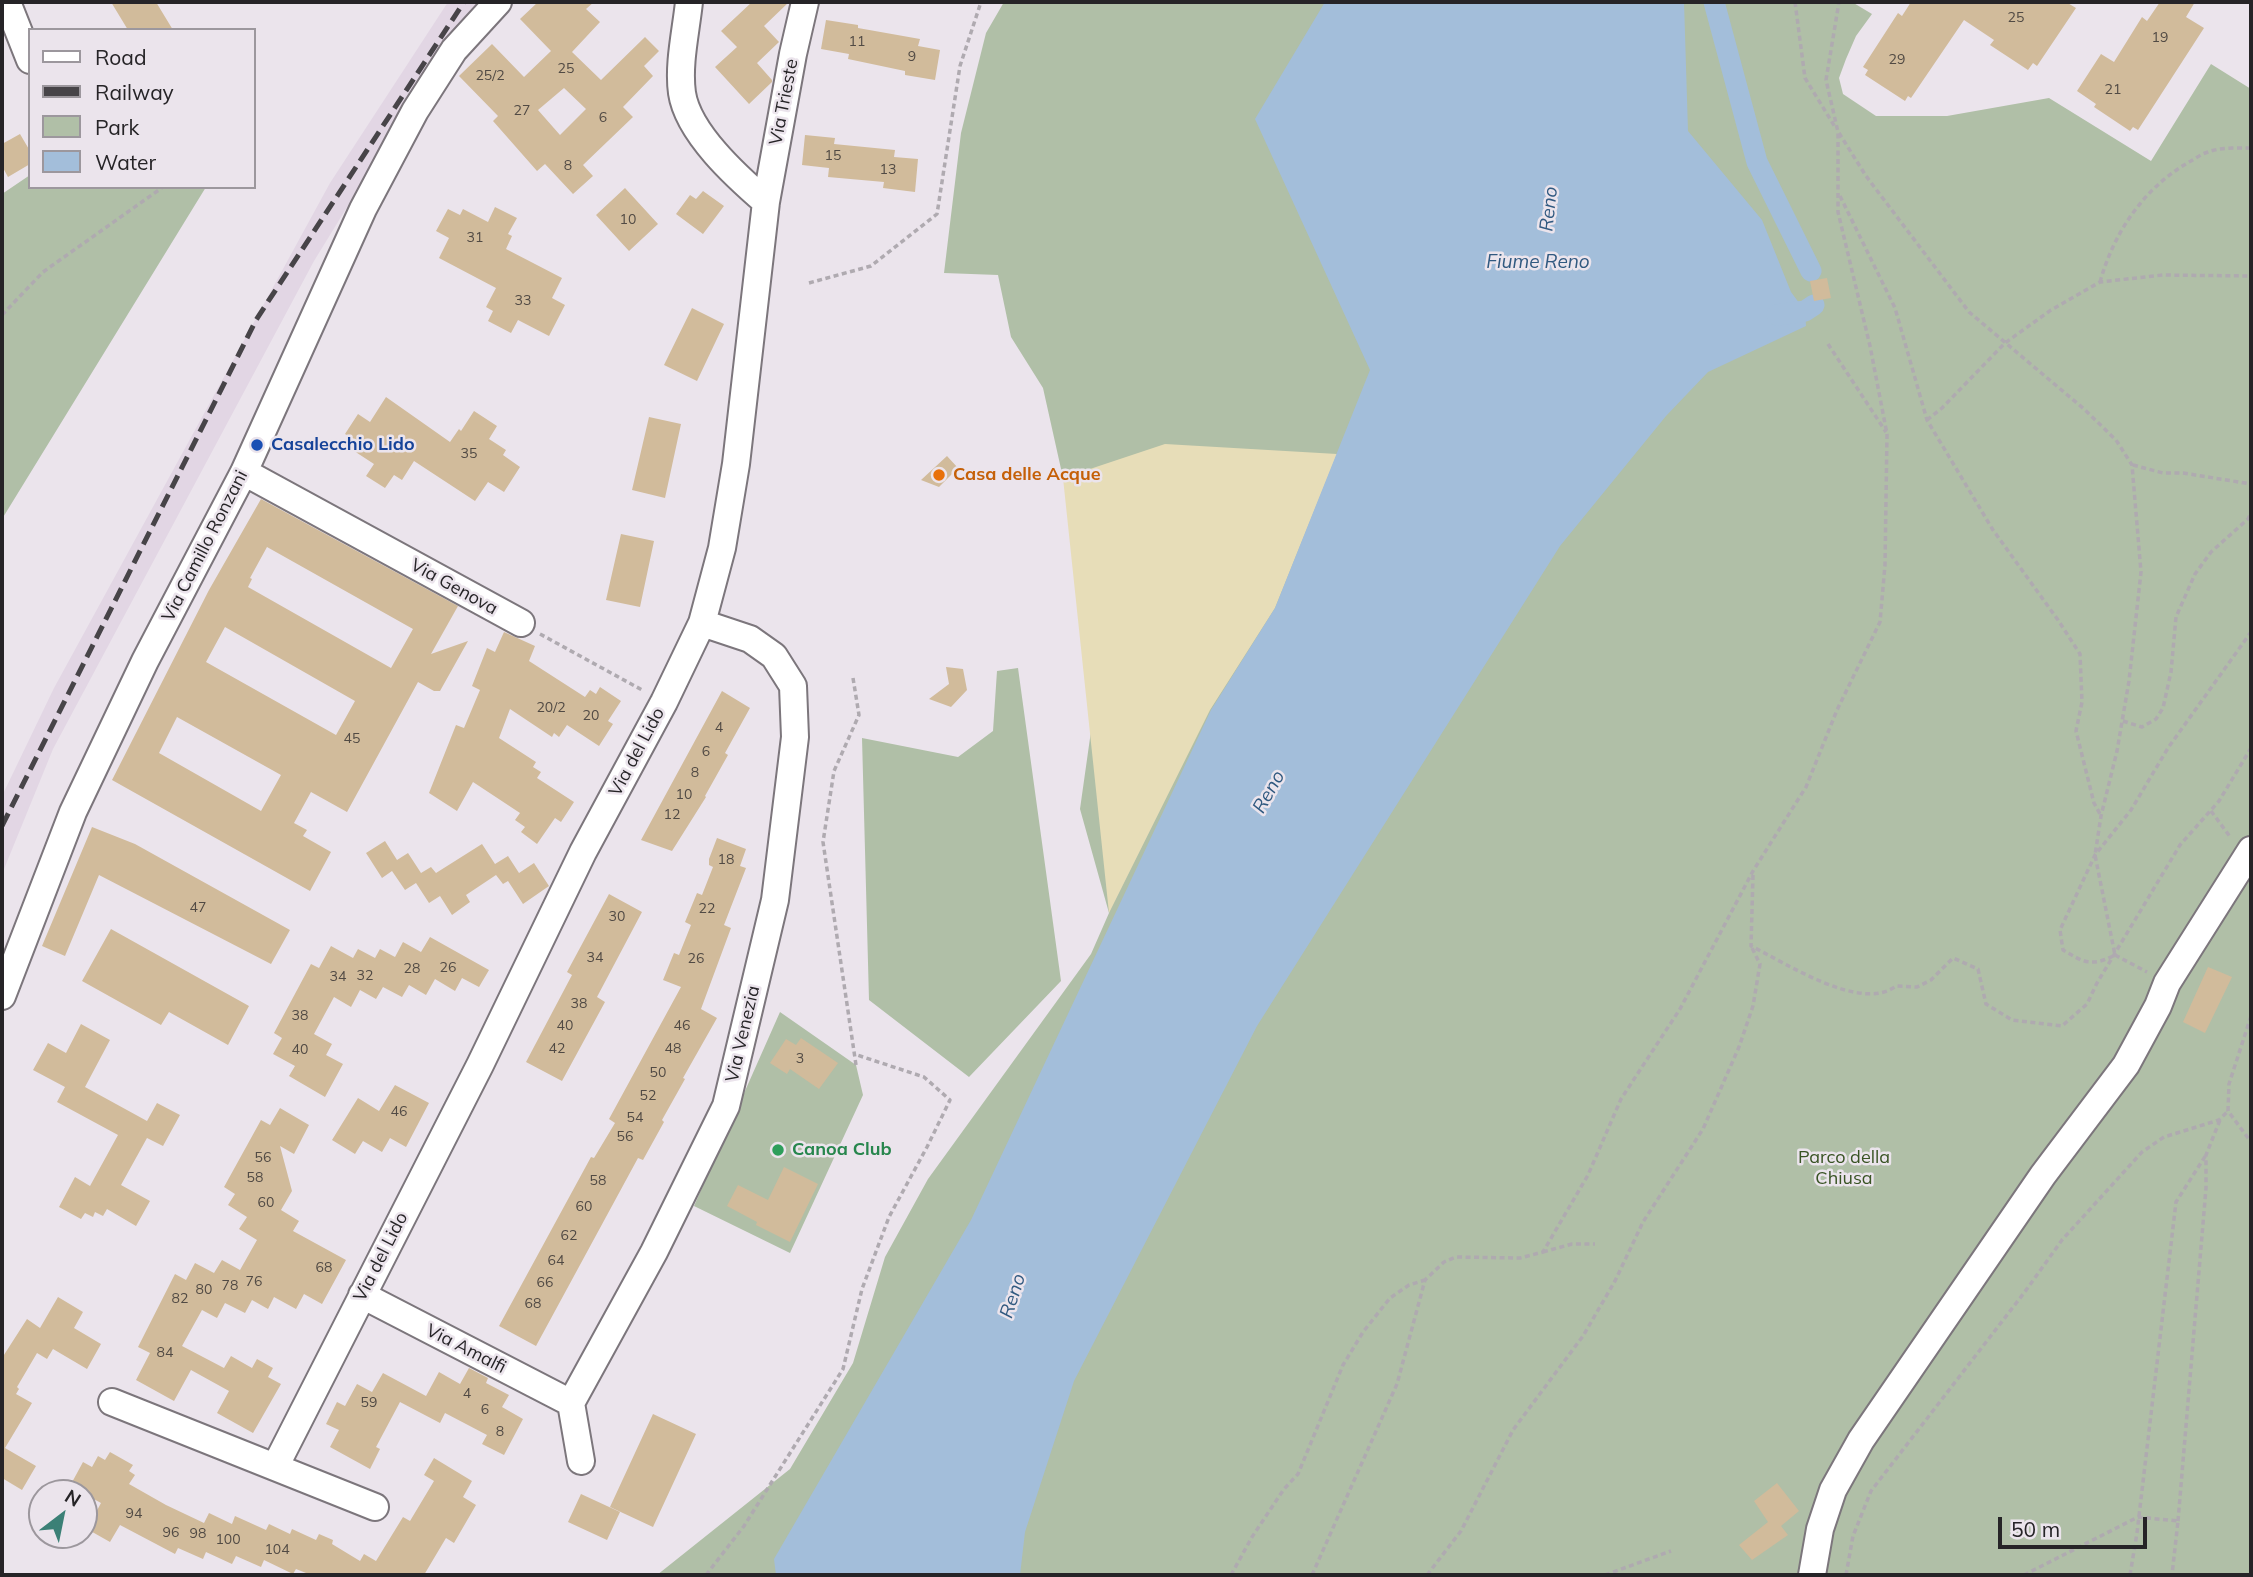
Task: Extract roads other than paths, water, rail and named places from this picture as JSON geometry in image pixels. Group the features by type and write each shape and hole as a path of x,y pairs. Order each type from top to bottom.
{"street":[{"path":"7,2 28,55"},
{"name":"Via Camillo Ronzani","path":"2,996 70,818 145,661 244,472 363,209 415,111 454,50 498,2"},
{"path":"688,2 682,95 690,116 731,172 766,202"},
{"name":"Via Trieste","path":"766,202 805,2"},
{"name":"Via del Lido","path":"275,1467 480,1065 583,852 664,702 702,622 722,548 736,464 766,202"},
{"name":"Via Genova","path":"244,472 521,623"},
{"name":"Via Venezia","path":"570,1403 654,1252 726,1106 775,900 795,737 793,686 774,656 750,639 702,622"},
{"path":"1812,1575 1820,1529 1833,1490 1861,1440 2043,1175 2126,1065 2158,1006 2167,983 2250,852"},
{"name":"Via Amalfi","path":"362,1294 570,1403"},
{"path":"111,1402 375,1507"},
{"path":"570,1403 580,1461"}],"water":[{"name":"Fiume Reno","path":"1325,2 1684,2 1688,131 1762,220 1791,292 1805,311 1806,326 1708,372 1666,416 1560,546 1257,1026 1074,1381 1025,1532 1020,1575 776,1575 774,1559 971,1220 1211,710 1275,608 1370,370 1255,119"}],"waterway":[{"path":"1714,2 1757,162 1811,271"},
{"path":"1777,315 1805,311 1814,305"}],"railway":[{"path":"2,826 256,320 464,2"}],"place":[{"name":"Casalecchio Lido","path":"257,445"},
{"name":"Casa delle Acque","path":"939,475"},
{"name":"Canoa Club","path":"778,1150"}],"water label":[{"name":"Reno","path":"1549,209"},
{"name":"Reno","path":"1269,792"},
{"name":"Reno","path":"1013,1296"}],"park label":[{"name":"Parco della Chiusa","path":"1844,1168"}]}
